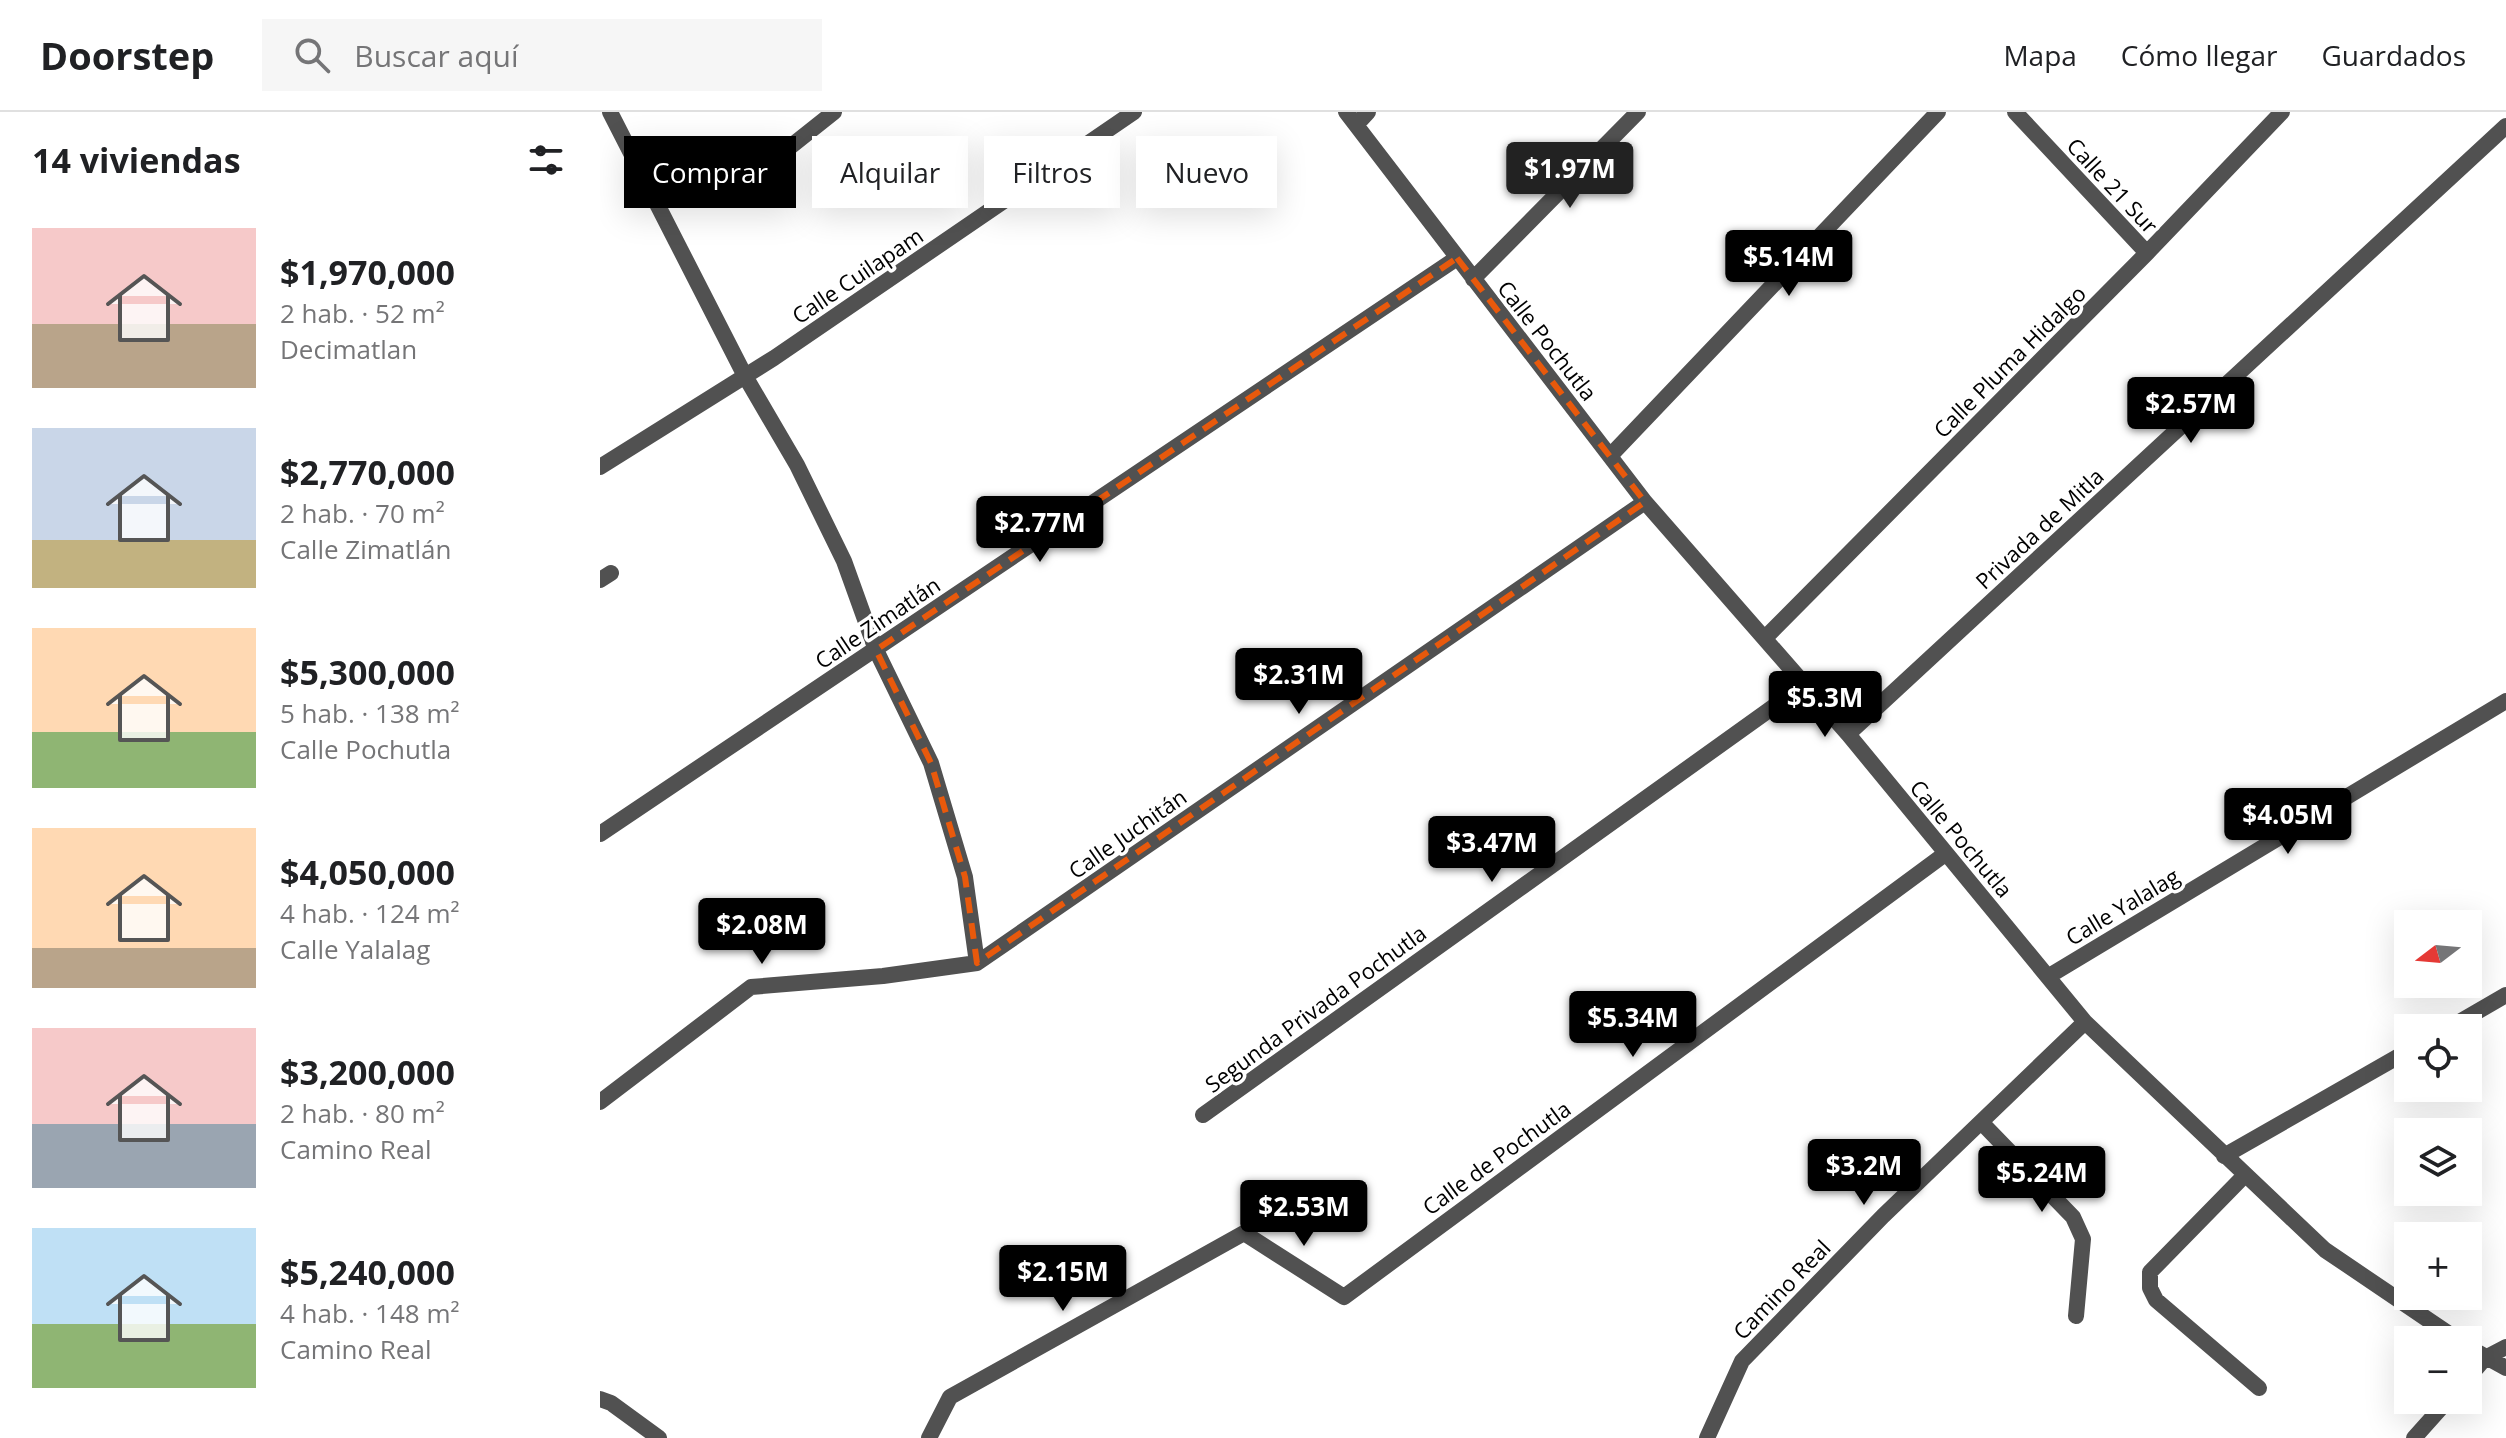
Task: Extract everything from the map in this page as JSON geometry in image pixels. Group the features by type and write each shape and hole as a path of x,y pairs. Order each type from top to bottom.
{"street":[{"path":"610,112 745,376 797,465 838,548 876,650 931,763 965,877 977,963"},
{"path":"796,142 834,112"},
{"name":"Calle Cuilapam","path":"600,467 745,376 1134,112"},
{"path":"1351,119 1368,112"},
{"path":"1473,279 1638,112"},
{"path":"1610,456 1938,112"},
{"name":"Calle 21 Sur","path":"2015,112 2147,253"},
{"name":"Calle Pluma Hidalgo","path":"1765,638 2147,253 2282,112"},
{"name":"Calle Pochutla","path":"1351,119 1645,502 1848,734 2085,1022 2325,1250 2437,1326"},
{"name":"Privada de Mitla","path":"1848,734 2506,126"},
{"name":"Calle Zimatlán","path":"600,834 1457,258"},
{"name":"Calle Juchitán","path":"600,1102 751,987 883,976 977,963 1645,502"},
{"name":"Segunda Privada Pochutla","path":"1203,1115 1804,685"},
{"name":"Calle Yalalag","path":"2049,976 2506,701"},
{"name":"Calle de Pochutla","path":"929,1438 950,1397 1244,1233 1344,1297 1945,854"},
{"path":"2473,1014 2506,995"},
{"name":"Camino Real","path":"1707,1438 1742,1361 1883,1216 2085,1022"},
{"path":"2224,1156 2394,1059"},
{"path":"1981,1122 2073,1217 2083,1239 2076,1316"},
{"path":"2245,1175 2150,1272 2150,1288 2156,1300 2259,1388"},
{"path":"2482,1362 2506,1347"},
{"path":"2482,1356 2506,1368"},
{"path":"600,1399 611,1403 659,1438"},
{"path":"2414,1438 2435,1414"}],"highlighted area":[{"path":"1457,258 1645,502 977,963 965,877 931,763 876,650"}]}
